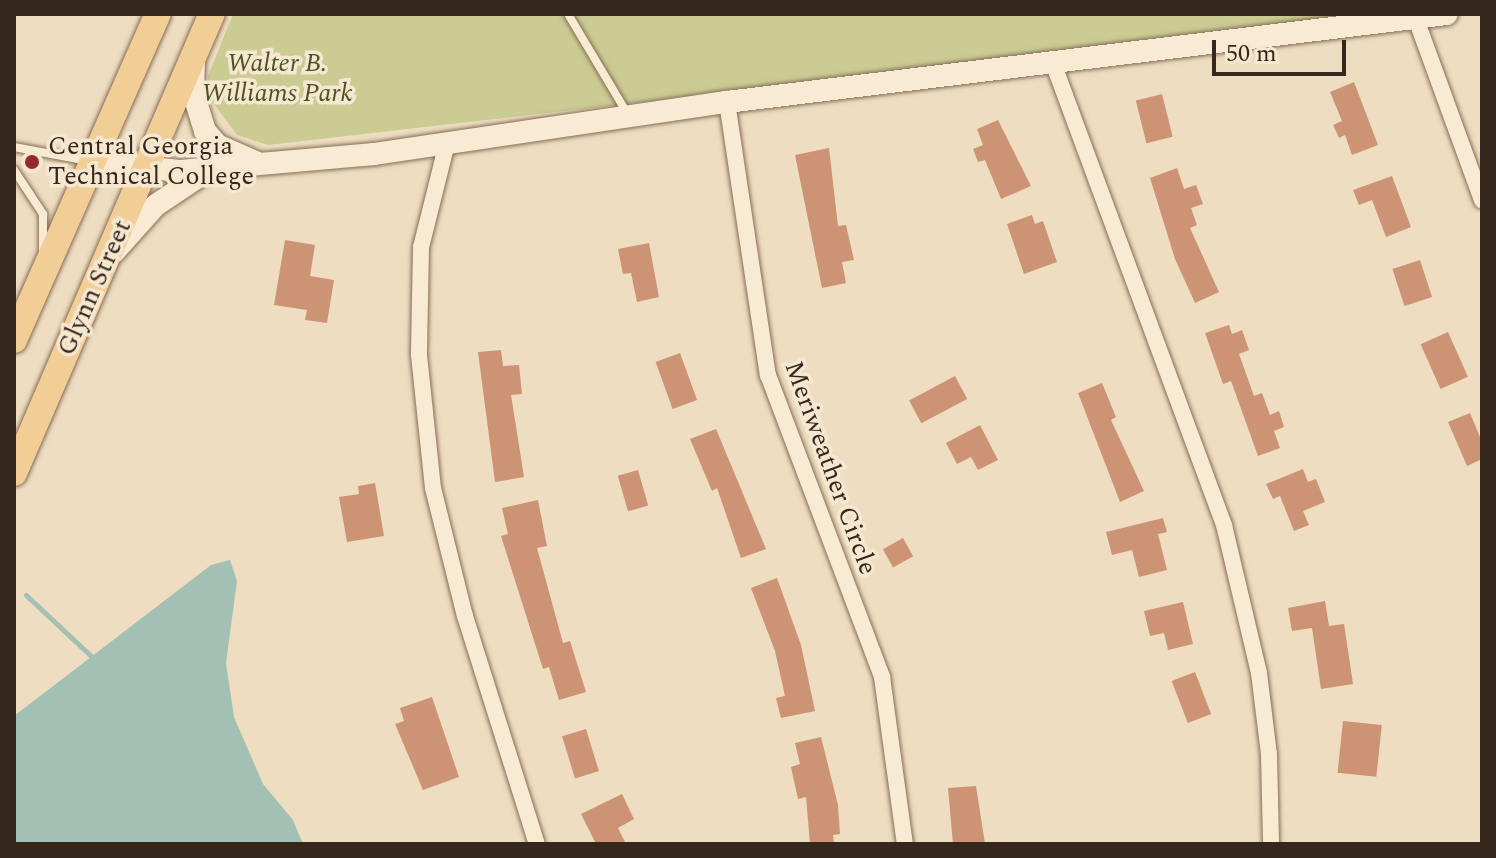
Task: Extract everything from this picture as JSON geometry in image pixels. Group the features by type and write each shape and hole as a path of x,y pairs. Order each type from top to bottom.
{"main road":[{"name":"Glynn Street","path":"14,340 158,14"},
{"name":"Glynn Street","path":"14,473 212,14"},
{"path":"93,162 145,169 261,164 447,143 727,102 1052,60 1447,14"},
{"path":"195,55 193,92 205,131 217,145 261,164"},
{"path":"103,266 156,205 179,185 213,168"}],"street":[{"path":"1416,19 1482,200"},
{"path":"1052,60 1224,525 1259,673 1269,754 1271,844"},
{"name":"Meriweather Circle","path":"727,102 768,375 882,677 905,844"},
{"path":"447,143 421,247 419,355 433,488 465,616 537,844"}],"lane":[{"path":"568,14 629,117"},
{"path":"14,147 93,162"},
{"path":"14,170 43,214 44,273"}],"green space":[{"name":"Walter B. Williams Park","path":"233,14 1413,14 268,145 237,135 208,96 208,76"}],"shaded area":[{"path":"230,560 237,581 226,663 234,717 263,784 293,820 303,844 14,844 14,716 211,565"}],"building":[{"path":"1354,82 1378,145 1352,155 1345,135 1339,138 1333,125 1342,121 1330,92"},
{"path":"1162,94 1173,137 1146,143 1136,101"},
{"path":"998,120 1031,186 1001,199 985,160 978,162 973,149 983,145 977,129"},
{"path":"829,148 838,226 846,225 854,260 842,262 846,283 822,288 795,155"},
{"path":"1177,168 1184,189 1196,185 1203,204 1191,208 1197,225 1190,228 1219,292 1195,303 1175,259 1150,178"},
{"path":"1392,176 1411,227 1386,237 1372,200 1359,205 1353,190"},
{"path":"1032,215 1035,224 1043,221 1057,262 1024,274 1007,224"},
{"path":"285,240 315,245 310,276 334,280 327,323 305,320 307,310 274,305"},
{"path":"649,243 659,297 637,302 631,273 623,274 618,249"},
{"path":"1420,260 1432,297 1404,306 1392,269"},
{"path":"1229,325 1232,334 1242,330 1249,350 1239,354 1254,396 1262,393 1270,415 1279,411 1284,427 1274,431 1280,448 1258,456 1231,381 1223,384 1205,333"},
{"path":"1448,332 1468,377 1441,389 1421,344"},
{"path":"501,350 503,366 519,365 522,394 511,395 524,477 495,482 478,352"},
{"path":"680,353 697,400 673,409 656,362"},
{"path":"955,376 967,399 921,423 909,400"},
{"path":"1102,383 1116,417 1111,420 1144,491 1120,502 1078,393"},
{"path":"1470,413 1482,442 1482,459 1467,466 1448,422"},
{"path":"980,425 998,460 978,470 971,457 957,464 946,443"},
{"path":"716,429 766,549 741,558 717,488 712,491 690,439"},
{"path":"1303,469 1308,482 1316,479 1325,502 1303,511 1309,525 1294,531 1280,496 1273,499 1266,484"},
{"path":"638,470 648,506 628,511 618,476"},
{"path":"375,483 384,536 347,542 339,497 359,494 358,486"},
{"path":"538,500 547,546 537,548 563,643 570,641 586,692 559,700 549,667 543,669 501,536 508,534 502,508"},
{"path":"1163,518 1167,532 1158,534 1167,570 1139,577 1132,550 1112,555 1106,532"},
{"path":"903,538 913,556 893,568 883,549"},
{"path":"777,578 801,645 815,711 781,718 776,698 785,696 775,651 751,588"},
{"path":"1325,601 1329,626 1344,624 1353,684 1321,689 1312,628 1292,631 1288,608"},
{"path":"1183,602 1193,644 1168,650 1164,633 1150,636 1144,611"},
{"path":"1195,672 1211,714 1188,723 1172,681"},
{"path":"432,697 459,777 423,790 395,724 404,721 400,708"},
{"path":"1343,721 1382,725 1376,777 1338,773"},
{"path":"586,729 599,771 575,778 562,736"},
{"path":"821,737 838,805 840,834 833,835 834,844 810,844 806,797 798,799 791,767 800,764 795,743"},
{"path":"976,786 985,844 953,844 948,788"},
{"path":"622,794 634,819 618,828 626,844 596,844 581,814"}],"waterway":[{"path":"26,595 92,657"}],"place":[{"name":"Central Georgia Technical College","path":"32,162"}]}
